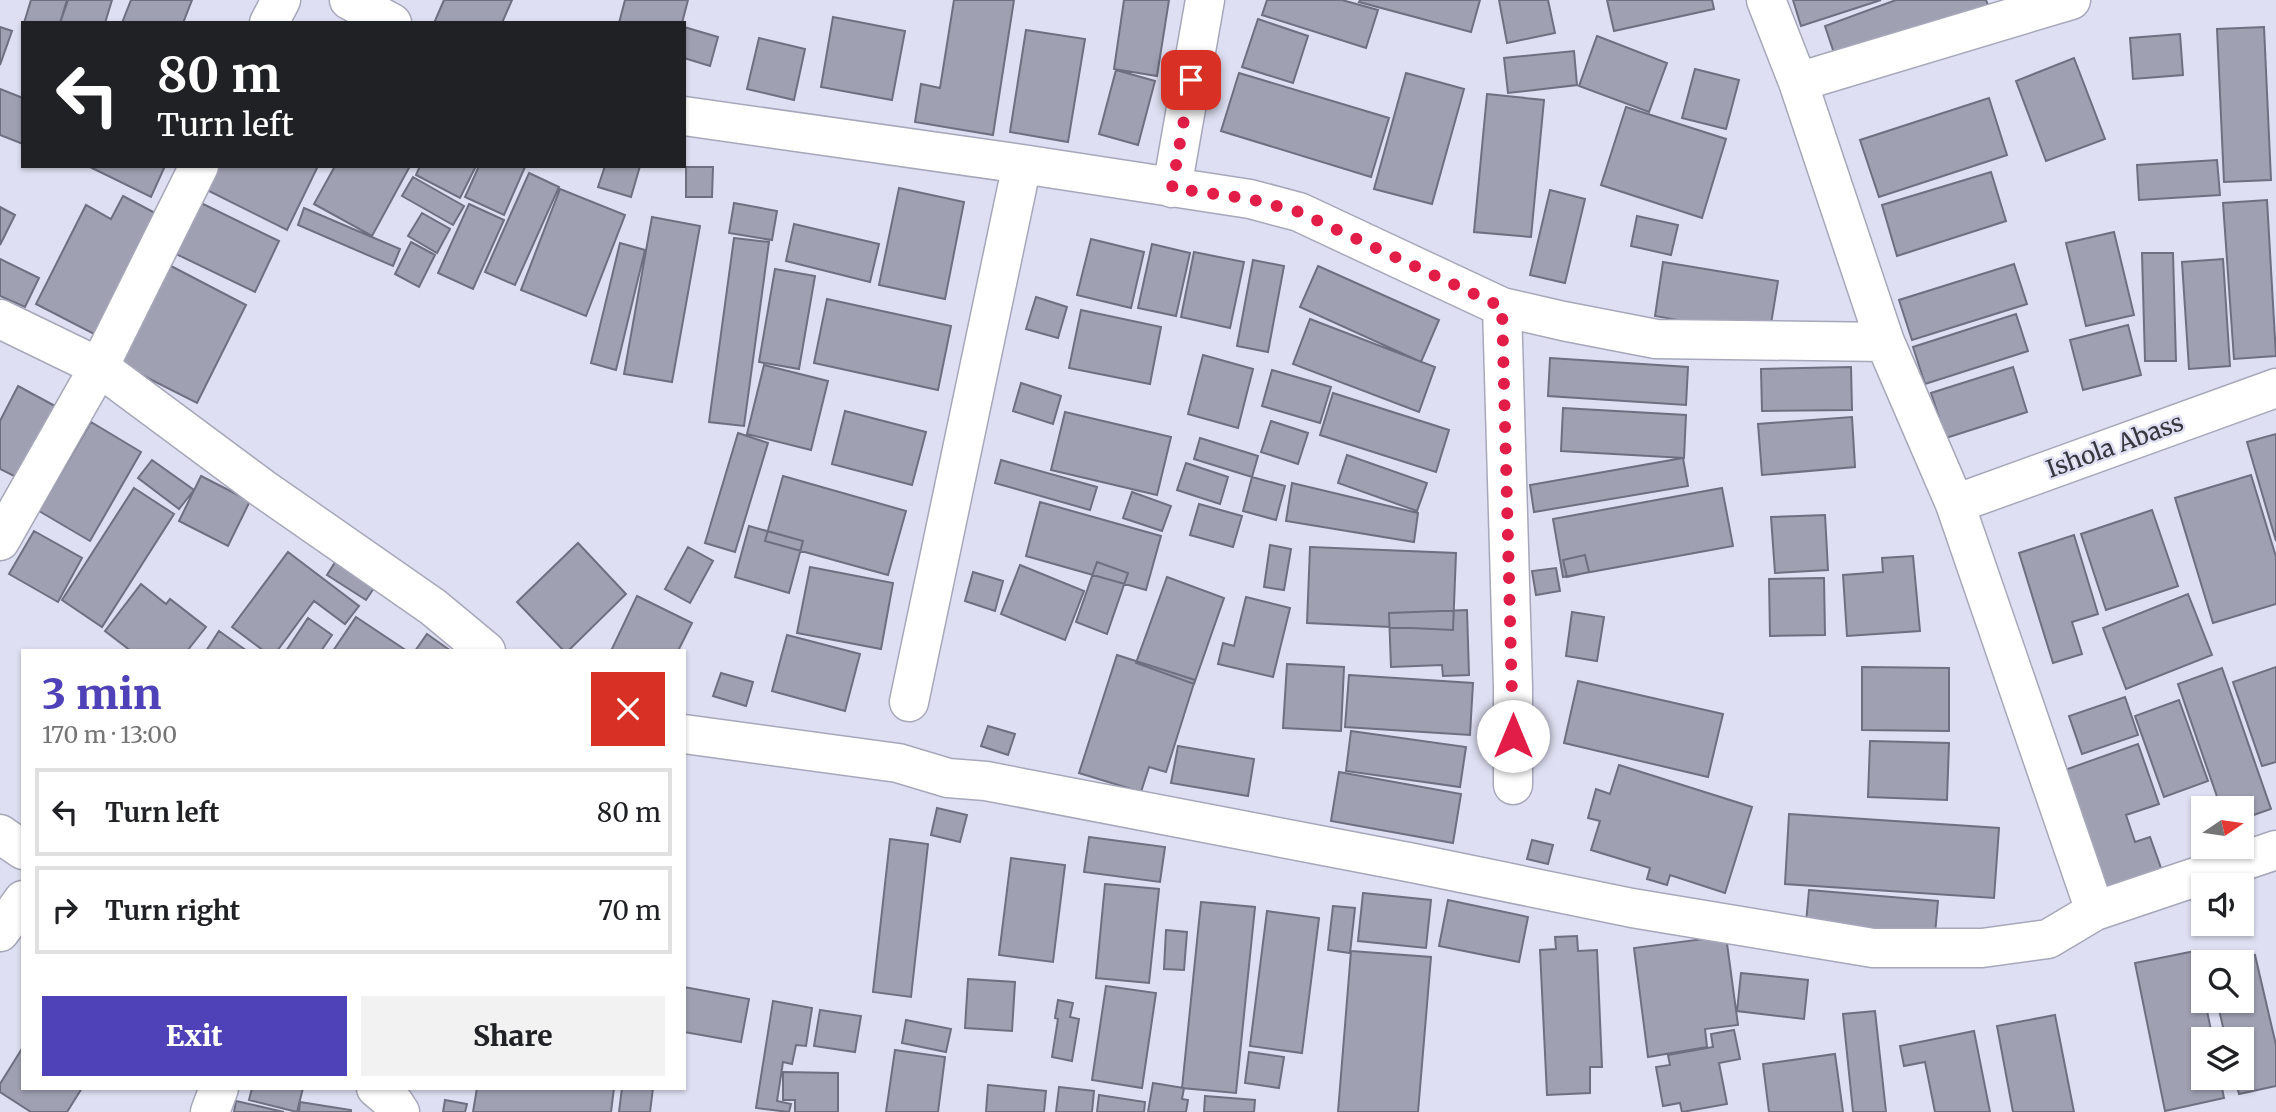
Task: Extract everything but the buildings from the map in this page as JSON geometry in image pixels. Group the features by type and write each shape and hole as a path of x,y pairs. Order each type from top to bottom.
{"street":[{"path":"270,21 281,0"},
{"path":"349,0 388,21"},
{"path":"1172,188 1205,0"},
{"path":"1766,0 1798,82 1885,342 1955,504 2095,911"},
{"path":"1798,82 2071,0"},
{"path":"686,116 1250,199 1299,212 1502,307 1563,321 1656,338 1885,342"},
{"path":"909,702 1022,164"},
{"path":"0,541 100,367 198,168"},
{"path":"1502,307 1513,687 1513,785"},
{"path":"0,319 100,367 262,488 433,607 484,649"},
{"name":"Ishola Abass","path":"1955,504 2276,388"},
{"path":"686,734 898,763 948,778 1000,783 1632,908 1873,948 1982,948 2048,939 2095,911 2276,850"},
{"path":"0,834 21,849"},
{"path":"0,932 21,903"},
{"path":"209,1112 218,1090"},
{"path":"378,1090 400,1112"}],"route":[{"path":"1191,80 1172,188 1250,199 1299,212 1502,307 1513,736"}]}
